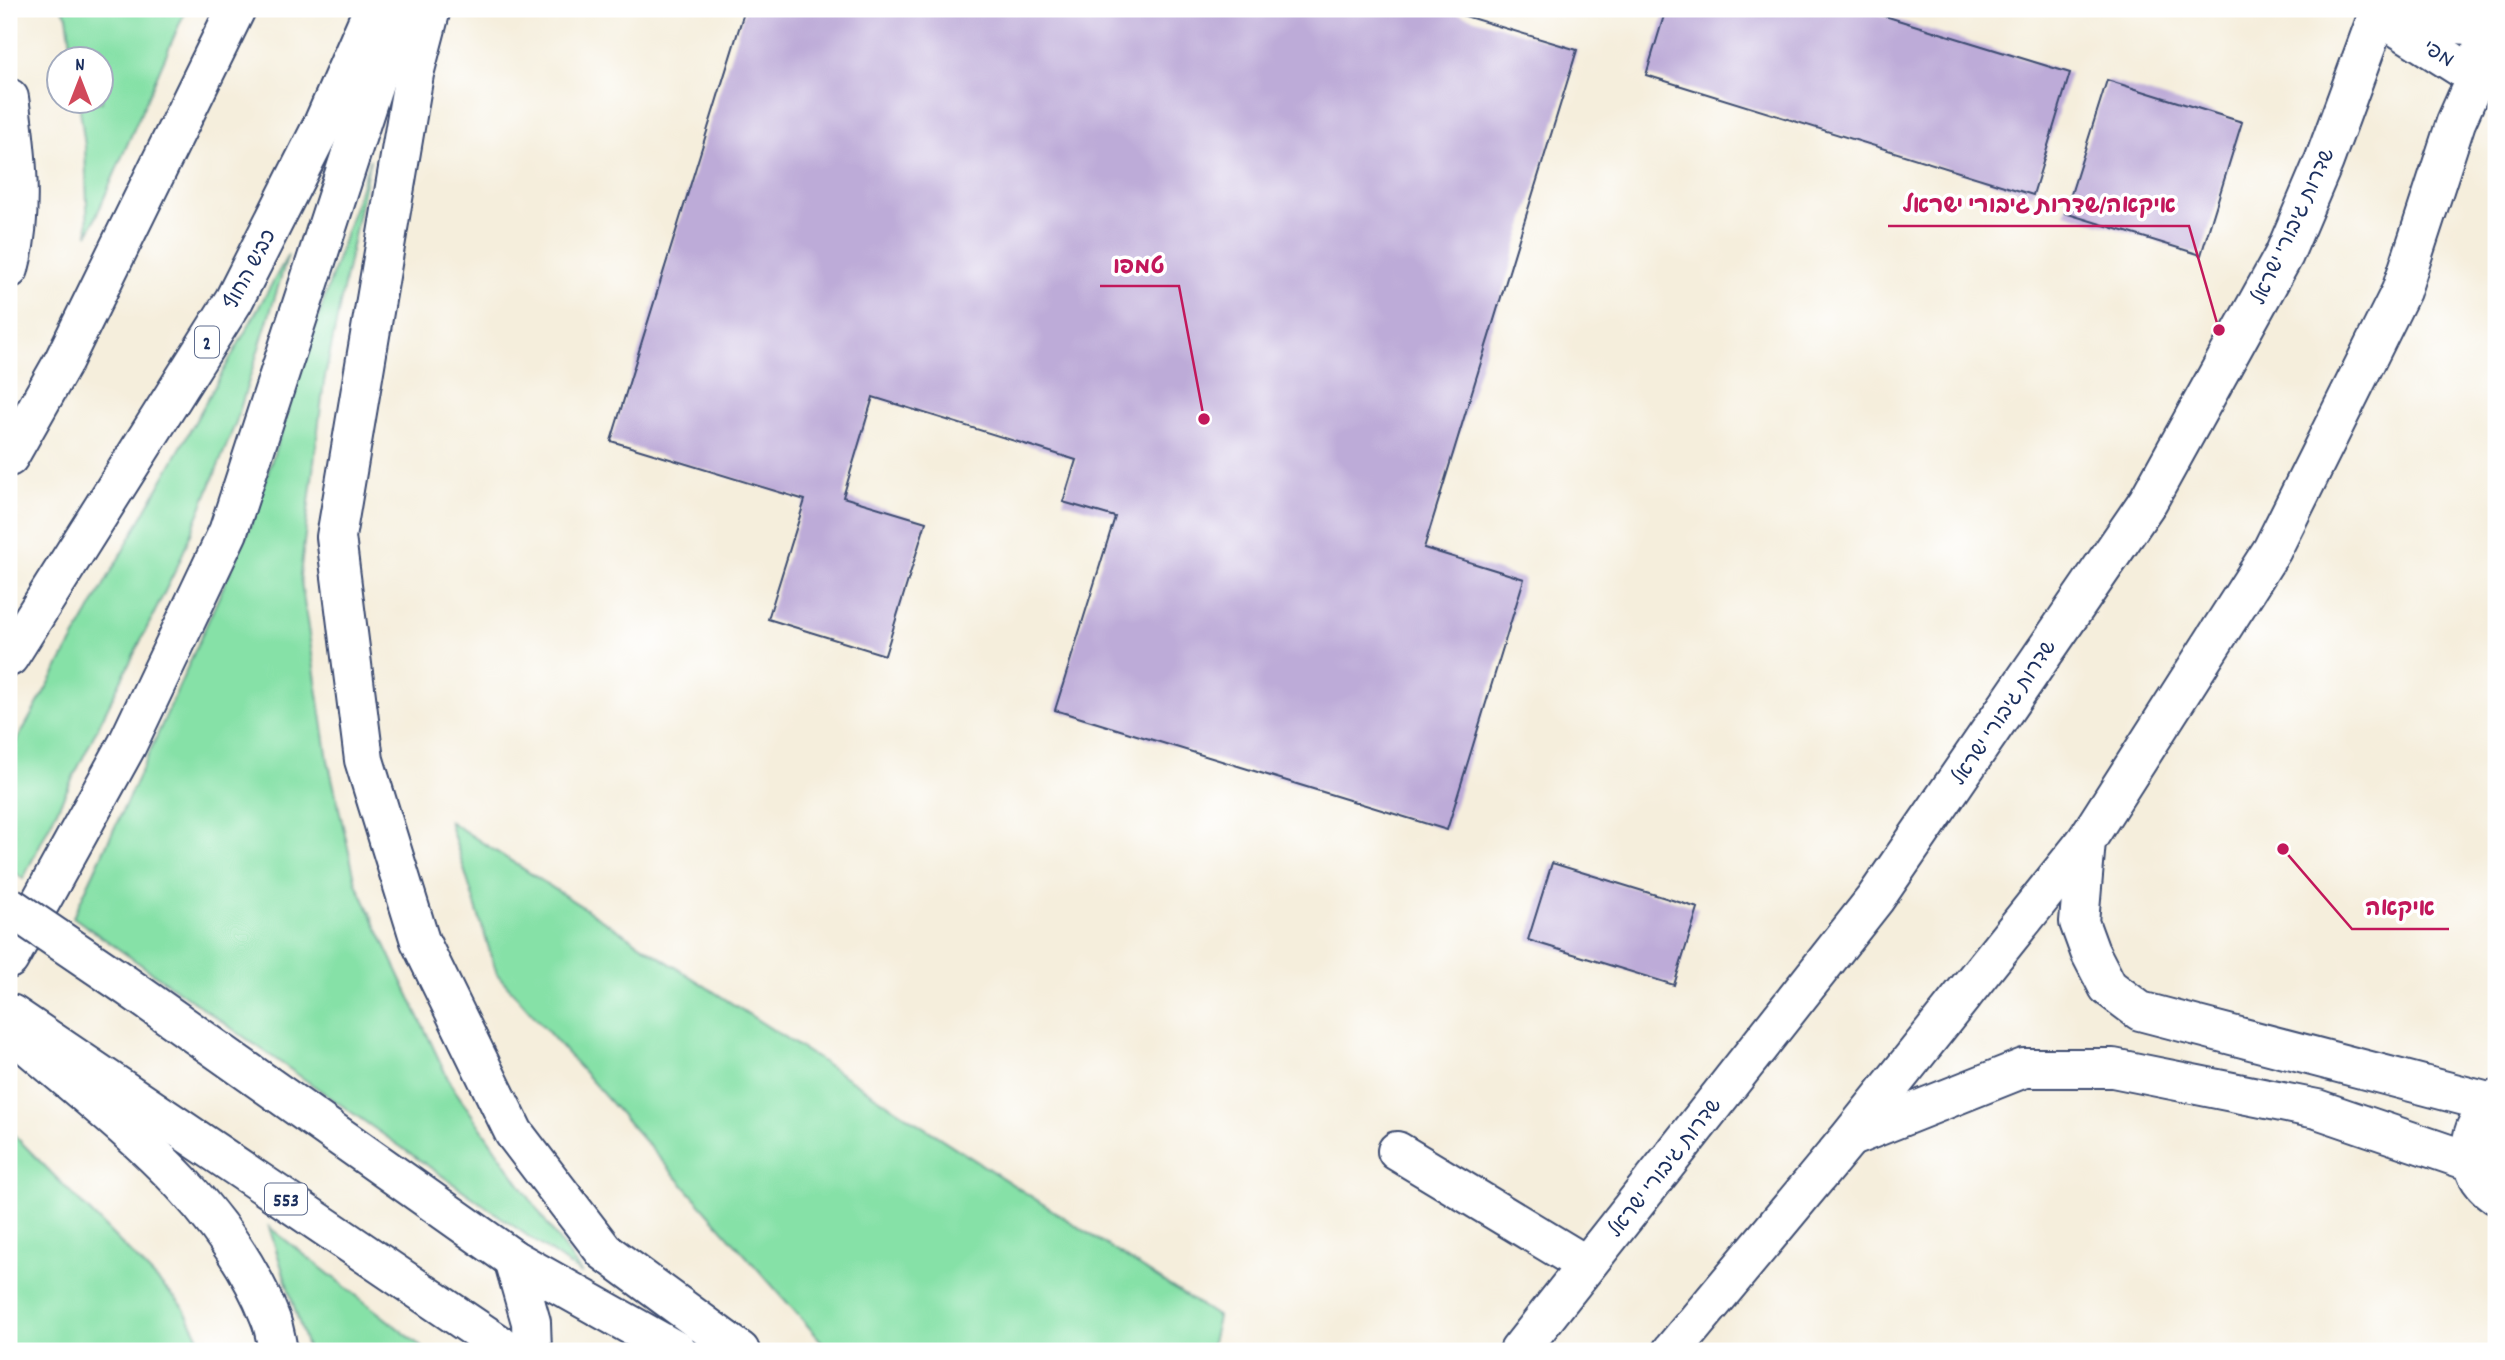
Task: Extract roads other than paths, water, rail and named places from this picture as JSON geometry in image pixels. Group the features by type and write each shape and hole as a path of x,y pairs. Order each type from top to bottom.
{"main road":[{"path":"9,457 64,360 236,9"},
{"name":"כביש החוף","path":"9,657 234,300 322,126 373,9"},
{"path":"9,959 127,745 228,532 398,9"},
{"path":"431,9 414,74 336,537 364,760 420,941 514,1133 604,1251 740,1351"},
{"name":"מפי","path":"2379,12 2491,22"},
{"name":"מפי","path":"2379,12 2489,85"},
{"name":"שדרות גיבורי ישראל","path":"1519,1351 1875,899 2148,501 2284,255 2324,161 2379,12"},
{"path":"1672,1351 1849,1138 2086,841 2272,550 2401,291 2456,122 2471,101 2489,85 2491,22"},
{"path":"9,98 17,153 17,208 9,269"},
{"path":"2086,841 2079,922 2090,952 2108,987 2140,1011 2494,1102"},
{"path":"9,906 513,1259 677,1351"},
{"name":"553","path":"9,1013 62,1062 509,1351"},
{"path":"9,1029 62,1062 182,1184 221,1230 270,1316 278,1351"},
{"path":"1849,1138 2024,1068 2113,1068 2317,1109 2472,1163"},
{"path":"2494,1102 2484,1110 2475,1126 2471,1144 2472,1163 2480,1180 2496,1195"},
{"path":"1397,1151 1587,1265"},
{"path":"513,1259 531,1322 532,1351"}],"place":[{"name":"איקאה/שדרות גיבורי ישראל","path":"2219,330"},
{"name":"טמפו","path":"1204,419"},
{"name":"איקאה","path":"2283,849"}]}
